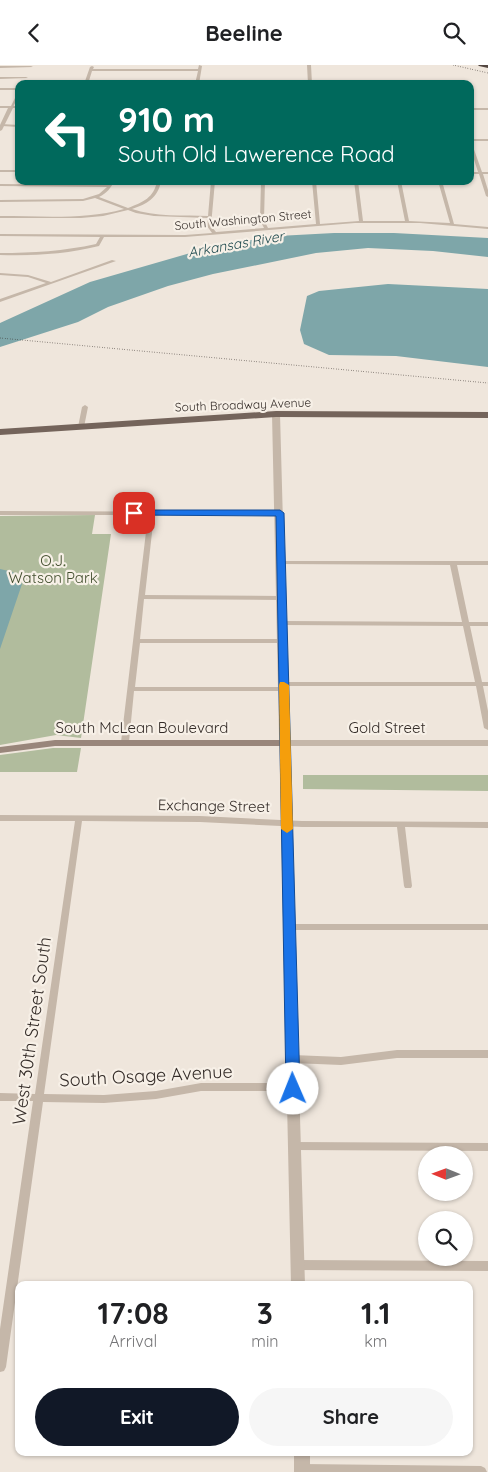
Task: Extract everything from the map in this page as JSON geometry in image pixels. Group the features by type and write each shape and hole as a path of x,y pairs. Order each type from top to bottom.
{"highway":[{"path":"481,65 488,66"}],"main road":[{"name":"South Broadway Avenue","path":"0,432 276,414 488,415"},
{"name":"South McLean Boulevard","path":"0,750 55,743 285,743"}],"street":[{"path":"87,80 92,65"},
{"path":"198,80 200,65"},
{"path":"309,65 310,80"},
{"path":"0,67 32,66 26,78 0,78"},
{"path":"91,70 200,70"},
{"path":"0,89 15,90"},
{"path":"15,98 2,119 1,128 15,126"},
{"path":"0,107 15,107"},
{"path":"474,109 488,109"},
{"path":"474,141 488,140"},
{"path":"474,154 488,196"},
{"path":"0,171 15,171"},
{"path":"474,173 488,173"},
{"path":"0,185 15,185"},
{"path":"0,201 70,201 96,197 107,192 110,185"},
{"path":"0,217 74,217 105,214 127,209 151,198 157,191 158,185"},
{"path":"213,185 209,226 215,233"},
{"path":"263,185 262,220 266,228"},
{"path":"314,185 318,224"},
{"path":"356,185 361,222"},
{"path":"400,185 407,222"},
{"path":"441,185 452,224"},
{"path":"96,197 127,209 154,215 210,217"},
{"name":"South Washington Street","path":"0,235 185,236 266,228 361,222 452,224 488,228"},
{"path":"0,254 45,254 76,250 98,245 102,235"},
{"path":"0,301 114,261"},
{"path":"0,274 28,276 50,283"},
{"path":"0,296 8,298"},
{"path":"81,427 85,407"},
{"path":"276,414 280,513 298,1281"},
{"path":"0,513 280,513"},
{"path":"125,742 151,513"},
{"path":"281,563 488,563"},
{"path":"453,563 488,728"},
{"path":"142,597 282,598"},
{"path":"282,623 488,624"},
{"path":"137,641 283,641"},
{"path":"131,689 488,684"},
{"name":"Gold Street","path":"285,743 488,743"},
{"name":"Exchange Street","path":"0,818 488,825"},
{"name":"West 30th Street South","path":"0,1367 79,818"},
{"path":"402,825 408,886"},
{"path":"290,927 488,927"},
{"path":"293,1059 342,1061 397,1053 488,1054"},
{"name":"South Osage Avenue","path":"0,1097 104,1099 156,1095 201,1087 293,1087"},
{"path":"294,1146 488,1147"},
{"path":"297,1265 488,1266"},
{"path":"302,1456 302,1471 481,1472"}],"green space":[{"name":"O.J. Watson Park","path":"95,515 92,534 111,534 81,738 56,735 0,745 0,516"},
{"path":"53,748 81,748 77,772 0,772 0,755"},
{"path":"303,775 488,775 488,791 303,789"}],"water":[{"name":"Arkansas River","path":"334,233 394,233 488,238 488,257 433,251 368,248 316,253 213,274 168,286 108,307 78,322 0,347 0,323 90,282 218,245 278,236"},
{"path":"388,284 488,289 488,367 396,356 329,355 304,344 300,330 307,296 319,291"},
{"path":"0,569 13,572 22,584 0,649"}],"railway":[{"path":"453,65 488,73"},
{"path":"0,338 488,383"}],"slow traffic":[{"path":"284,685 287,829"}],"route":[{"path":"134,513 280,513 293,1089"}]}
